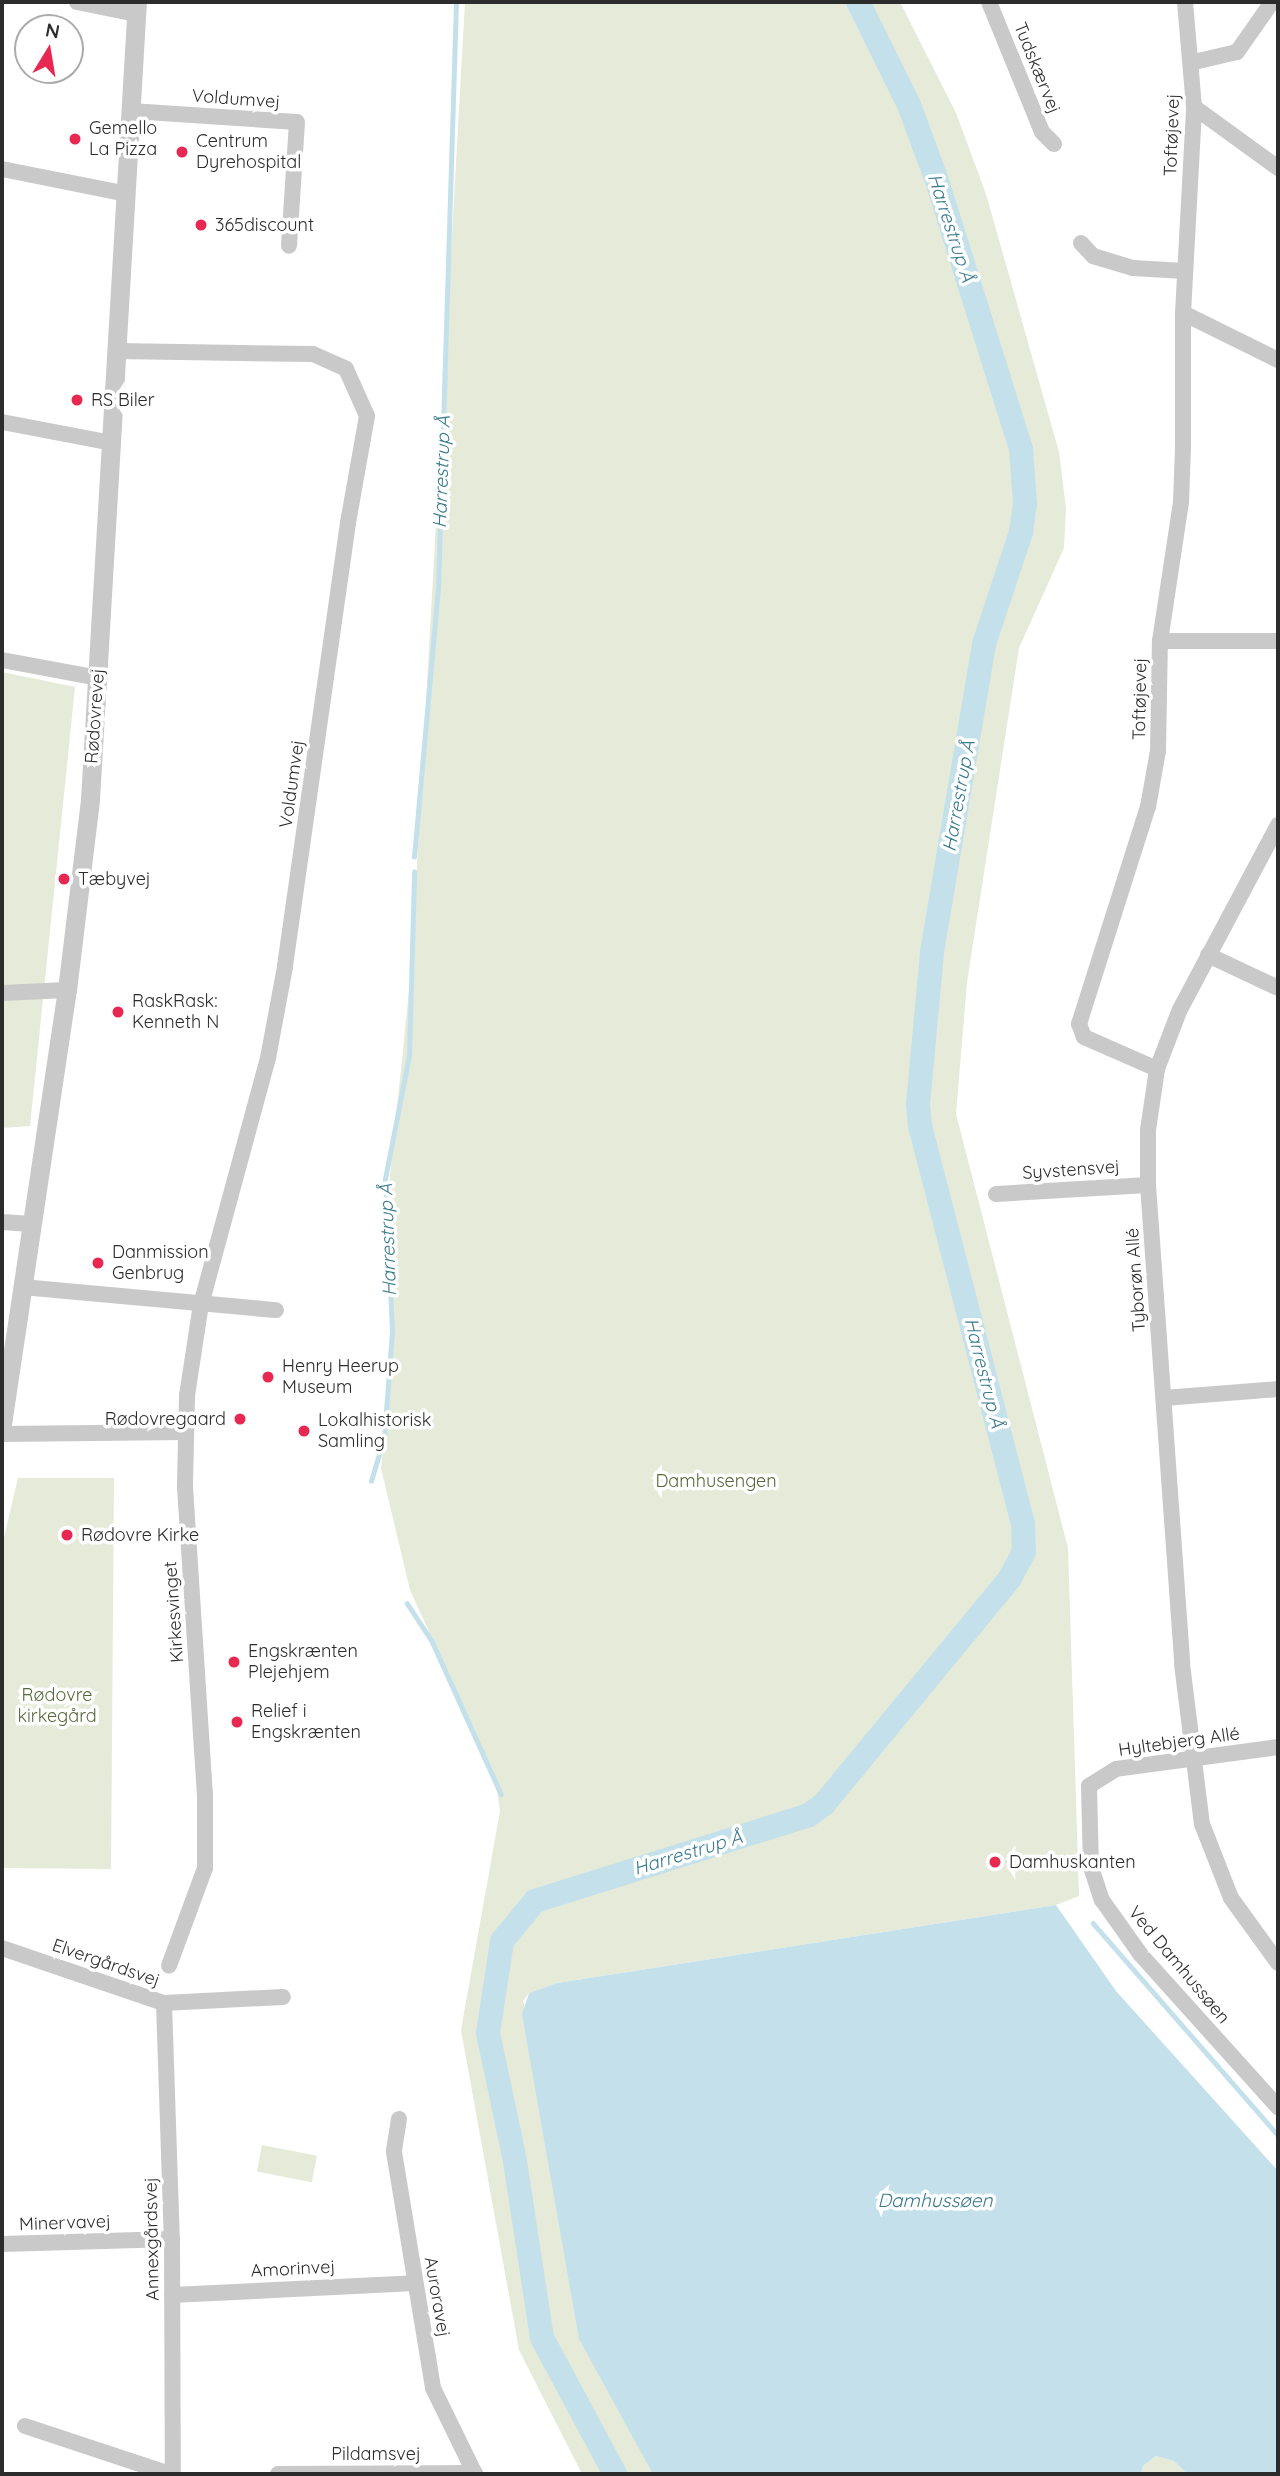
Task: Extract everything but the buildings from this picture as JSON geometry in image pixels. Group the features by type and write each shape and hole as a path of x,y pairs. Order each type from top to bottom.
{"street":[{"path":"82,2 136,8"},
{"name":"Tudskærvej","path":"989,2 1042,132 1054,144"},
{"name":"Toftøjevej","path":"1157,1069 1084,1037 1079,1024 1148,807 1158,751 1160,641 1181,502 1184,271 1194,102 1194,62 1185,2"},
{"path":"1194,62 1237,52 1272,2"},
{"name":"Rødovrevej","path":"2,1424 67,990 99,678 136,8"},
{"path":"1194,102 1278,167"},
{"name":"Voldumvej","path":"131,111 297,122 289,246"},
{"path":"2,169 127,194"},
{"path":"1081,243 1093,256 1133,268 1184,271"},
{"path":"1183,313 1278,360"},
{"name":"Voldumvej","path":"117,351 313,354 346,369 367,416 283,980 268,1058 201,1304 185,1432"},
{"path":"2,422 112,443"},
{"path":"1160,641 1278,640"},
{"path":"2,660 99,678"},
{"name":"Tyborøn Allé","path":"1277,831 1208,955 1157,1069 1148,1130 1148,1185 1191,1760 1202,1824 1219,1872 1252,1933 1278,1963"},
{"path":"1208,955 1278,988"},
{"path":"2,993 67,990"},
{"name":"Syvstensvej","path":"996,1194 1148,1185"},
{"path":"2,1222 31,1224"},
{"path":"22,1287 276,1310"},
{"path":"1164,1398 1278,1389"},
{"path":"2,1434 185,1432"},
{"name":"Kirkesvinget","path":"169,1966 205,1868 205,1794 185,1432"},
{"name":"Hyltebjerg Allé","path":"1089,1786 1116,1769 1278,1747"},
{"name":"Ved Damhussøen","path":"1089,1786 1091,1867 1102,1900 1150,1965 1278,2107"},
{"name":"Elvergårdsvej","path":"2,1948 164,2003 283,1997"},
{"name":"Annexgårdsvej","path":"164,2003 172,2239 171,2474"},
{"name":"Auroravej","path":"399,2119 394,2152 433,2388 475,2474"},
{"name":"Minervavej","path":"2,2244 172,2239"},
{"name":"Amorinvej","path":"172,2295 415,2283"},
{"path":"25,2426 171,2474"},
{"name":"Pildamsvej","path":"278,2474 475,2474"}],"green space":[{"name":"Damhusengen","path":"465,2 900,2 956,113 986,194 1059,452 1066,508 1064,548 1019,648 967,982 956,1114 1068,1548 1079,1896 1056,1905 557,1983 529,1993 523,2001 653,2474 582,2474 519,2350 461,2030 500,1811 495,1776 410,1590 381,1468 393,1363 388,1195 411,972"},
{"path":"2,672 75,687 30,1126 2,1128"},
{"name":"Rødovre kirkegård","path":"18,1478 114,1478 111,1869 2,1868 2,1546"},
{"path":"262,2145 317,2156 312,2182 257,2172"},
{"path":"1156,2456 1174,2461 1187,2474 1141,2474 1143,2466"}],"water":[{"name":"Damhussøen","path":"1056,1905 1116,1991 1278,2171 1278,2474 1187,2474 1174,2461 1156,2456 1143,2466 1141,2474 653,2474 579,2339 522,2014 529,1993 557,1983"}],"waterway":[{"name":"Harrestrup Å","path":"414,857 438,588 456,2"},
{"name":"Harrestrup Å","path":"615,2474 542,2338 515,2161 488,2033 502,1941 535,1901 809,1815 824,1804 1010,1578 1024,1552 1023,1524 920,1127 918,1104 932,952 984,644 1021,532 1025,503 1021,449 936,178 909,105 858,2"},
{"name":"Harrestrup Å","path":"371,1481 384,1438 392,1332 385,1179 409,1056 414,872"},
{"name":"Harrestrup Å","path":"407,1603 432,1641 501,1794"},
{"path":"1093,1923 1278,2135"}],"place":[{"name":"Gemello La Pizza","path":"75,139"},
{"name":"Centrum Dyrehospital","path":"182,152"},
{"name":"365discount","path":"201,225"},
{"name":"RS Biler","path":"77,400"},
{"name":"Tæbyvej","path":"64,879"},
{"name":"RaskRask: Kenneth N","path":"118,1012"},
{"name":"Danmission Genbrug","path":"98,1263"},
{"name":"Henry Heerup Museum","path":"268,1377"},
{"name":"Rødovregaard","path":"240,1419"},
{"name":"Lokalhistorisk Samling","path":"304,1431"},
{"name":"Rødovre Kirke","path":"67,1535"},
{"name":"Engskrænten Plejehjem","path":"234,1662"},
{"name":"Relief i Engskrænten","path":"237,1722"},
{"name":"Damhuskanten","path":"995,1862"}]}
